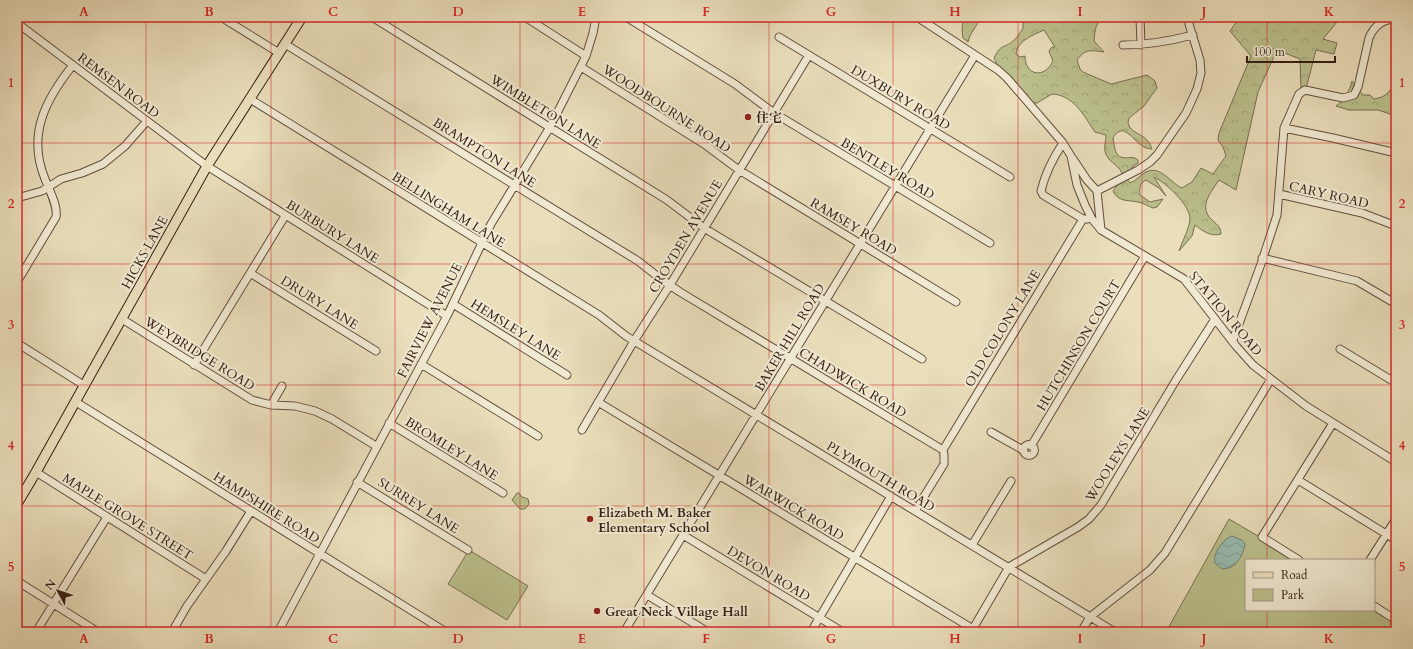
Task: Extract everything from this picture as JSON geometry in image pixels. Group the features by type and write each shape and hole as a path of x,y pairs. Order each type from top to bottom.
{"main road":[{"name":"HICKS LANE","path":"17,504 85,386 207,166 302,17"}],"street":[{"path":"221,17 279,53"},
{"name":"WIMBLETON LANE","path":"372,17 667,200 704,228 922,359"},
{"path":"525,17 586,56"},
{"name":"FAIRVIEW AVENUE","path":"278,632 376,446 447,316 481,243 497,213 550,127 586,56 596,17"},
{"name":"BENTLEY ROAD","path":"626,17 735,84 774,113 990,244"},
{"name":"STATION ROAD","path":"917,17 1007,78 1062,143 1087,180 1097,191"},
{"path":"1140,17 1141,45"},
{"path":"1101,230 1097,191 1138,170 1157,155 1186,113 1197,89 1201,73 1200,60 1189,24 1189,17"},
{"path":"1233,340 1276,215 1284,128 1298,96 1305,90 1343,98 1348,98 1354,95 1358,87 1369,38 1372,31 1382,22 1396,19"},
{"name":"REMSEN ROAD","path":"17,23 207,166"},
{"path":"1122,45 1141,45 1193,36"},
{"name":"DUXBURY ROAD","path":"779,37 1010,177"},
{"name":"BRAMPTON LANE","path":"285,44 515,184 638,261 670,285"},
{"name":"CROYDEN AVENUE","path":"582,430 634,341 670,285 809,55"},
{"name":"BAKER HILL ROAD","path":"624,632 975,55"},
{"path":"17,282 56,217 56,208 39,161 38,135 51,94 73,65"},
{"name":"WOODBOURNE ROAD","path":"581,67 704,144 739,170"},
{"name":"BELLINGHAM LANE","path":"250,99 599,315 634,341"},
{"path":"17,198 42,190 62,180 103,164 125,146 147,121"},
{"path":"1284,128 1396,153"},
{"path":"1062,143 1054,155 1041,191 1043,195 1082,219 1092,219"},
{"name":"STATION ROAD","path":"1071,156 1077,185 1092,219 1101,230 1184,279 1233,340 1236,346 1253,365 1306,406 1396,462"},
{"name":"BURBURY LANE","path":"207,166 447,316"},
{"name":"RAMSEY ROAD","path":"739,170 956,302"},
{"name":"CARY ROAD","path":"1279,194 1362,213 1396,226"},
{"path":"194,364 285,216"},
{"name":"OLD COLONY LANE","path":"943,450 1082,219"},
{"name":"HUTCHINSON COURT","path":"991,432 1023,450 1026,455 1032,455 1034,450 1031,446 1145,256"},
{"path":"1262,258 1357,281 1396,304"},
{"name":"DRURY LANE","path":"250,273 376,351"},
{"name":"CHADWICK ROAD","path":"670,285 943,450"},
{"name":"HEMSLEY LANE","path":"453,304 566,375"},
{"name":"WEYBRIDGE ROAD","path":"122,319 252,400 271,405 295,406 315,411 332,418 376,446"},
{"name":"WOOLEYS LANE","path":"974,631 1009,567 1078,527 1089,519 1102,505 1176,380 1215,319"},
{"name":"PLYMOUTH ROAD","path":"634,341 1115,632"},
{"path":"17,343 85,386"},
{"path":"1340,349 1396,383"},
{"path":"421,364 538,436"},
{"path":"1081,632 1090,617 1150,570 1172,544 1271,379"},
{"path":"271,405 282,386"},
{"name":"HAMPSHIRE ROAD","path":"76,402 446,632"},
{"name":"WARWICK ROAD","path":"598,402 974,631"},
{"name":"BROMLEY LANE","path":"389,423 503,493"},
{"path":"1297,559 1262,537 1333,423"},
{"path":"915,511 944,464 943,450"},
{"name":"MAPLE GROVE STREET","path":"36,472 206,579"},
{"path":"1298,480 1396,540"},
{"path":"972,545 1011,481"},
{"name":"SURREY LANE","path":"357,482 468,550"},
{"path":"811,632 856,558 891,496"},
{"path":"172,632 187,606 226,551 251,510"},
{"path":"36,632 107,517"},
{"path":"1371,559 1396,519"},
{"name":"DEVON ROAD","path":"683,535 843,632"},
{"path":"17,581 98,632"},
{"path":"646,595 708,632"},
{"path":"1375,607 1396,620"}],"green space":[{"path":"966,17 981,17 968,42 963,38 962,33 964,19"},
{"path":"1024,17 1106,17 1100,21 1095,30 1094,41 1104,52 1089,51 1080,56 1077,60 1080,69 1083,72 1111,84 1147,75 1155,81 1157,88 1144,106 1129,118 1128,123 1130,128 1148,141 1152,149 1140,145 1124,131 1118,132 1113,138 1115,150 1119,156 1125,158 1136,158 1138,160 1138,163 1133,166 1127,179 1130,183 1151,170 1161,172 1182,188 1192,182 1201,168 1213,174 1226,156 1223,147 1218,140 1219,133 1251,56 1230,31 1240,17 1341,17 1323,39 1337,43 1334,54 1316,50 1305,88 1301,88 1300,59 1277,50 1258,92 1236,190 1219,180 1210,194 1206,204 1207,214 1219,227 1221,234 1210,234 1195,225 1192,236 1179,251 1190,222 1190,218 1189,212 1176,194 1154,177 1166,196 1159,188 1146,180 1141,184 1140,195 1150,202 1163,199 1157,207 1153,208 1140,202 1120,199 1113,191 1119,183 1122,173 1106,155 1106,135 1095,132 1078,107 1060,95 1052,94 1037,103 1034,103 1024,95 1013,80 997,64 994,58 996,53 1017,37 1023,28","holes":["1044,30 1055,47 1052,47 1049,51 1053,61 1050,67 1041,73 1036,73 1028,68 1025,56 1020,57 1016,54 1017,49 1022,42"]},
{"path":"1396,79 1396,116 1378,110 1349,110 1336,106 1346,95 1352,81 1363,95 1370,95 1374,99 1382,97 1388,93"},
{"path":"517,493 528,499 529,504 525,509 520,509 512,500"},
{"path":"1229,519 1297,559 1245,559 1245,611 1375,610 1396,620 1396,632 1166,632"},
{"path":"469,550 528,586 507,620 448,584"}],"water":[{"path":"1232,536 1242,540 1245,544 1244,549 1241,557 1235,564 1231,567 1222,569 1215,563 1215,555 1222,543"}],"place":[{"name":"住宅","path":"748,117"},
{"name":"Elizabeth M. Baker Elementary School","path":"590,519"},
{"name":"Great Neck Village Hall","path":"597,611"}]}
